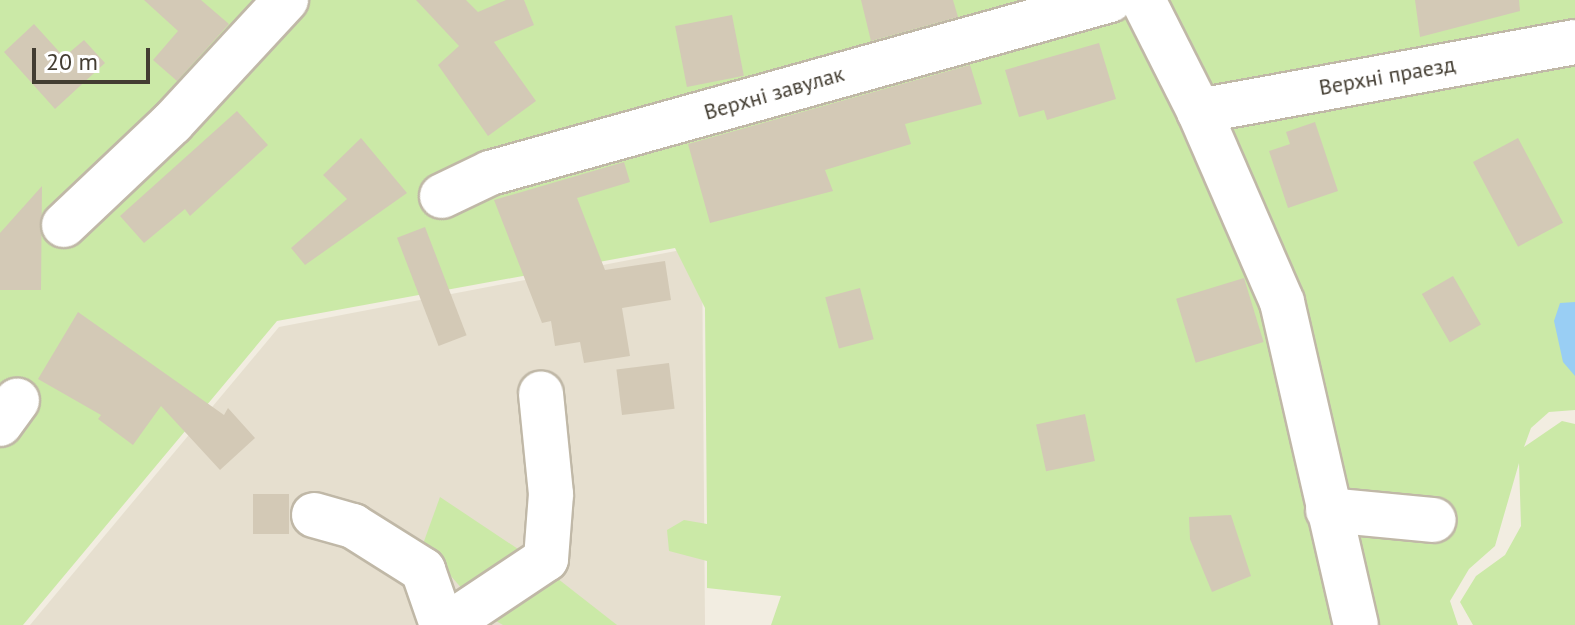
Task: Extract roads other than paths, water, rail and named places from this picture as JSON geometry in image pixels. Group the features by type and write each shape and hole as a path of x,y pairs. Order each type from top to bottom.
{"lane":[{"path":"64,225 172,123 286,0"},
{"name":"Верхні завулак","path":"442,196 490,173 1110,0"},
{"path":"1143,0 1199,111 1282,302 1356,625"},
{"name":"Верхні праезд","path":"1199,111 1575,42"},
{"path":"314,515 353,526 423,570 444,625 546,559 551,494 541,393"},
{"path":"1328,510 1434,520"}],"water":[{"path":"1575,302 1575,376 1563,362 1554,321 1560,303"}]}
